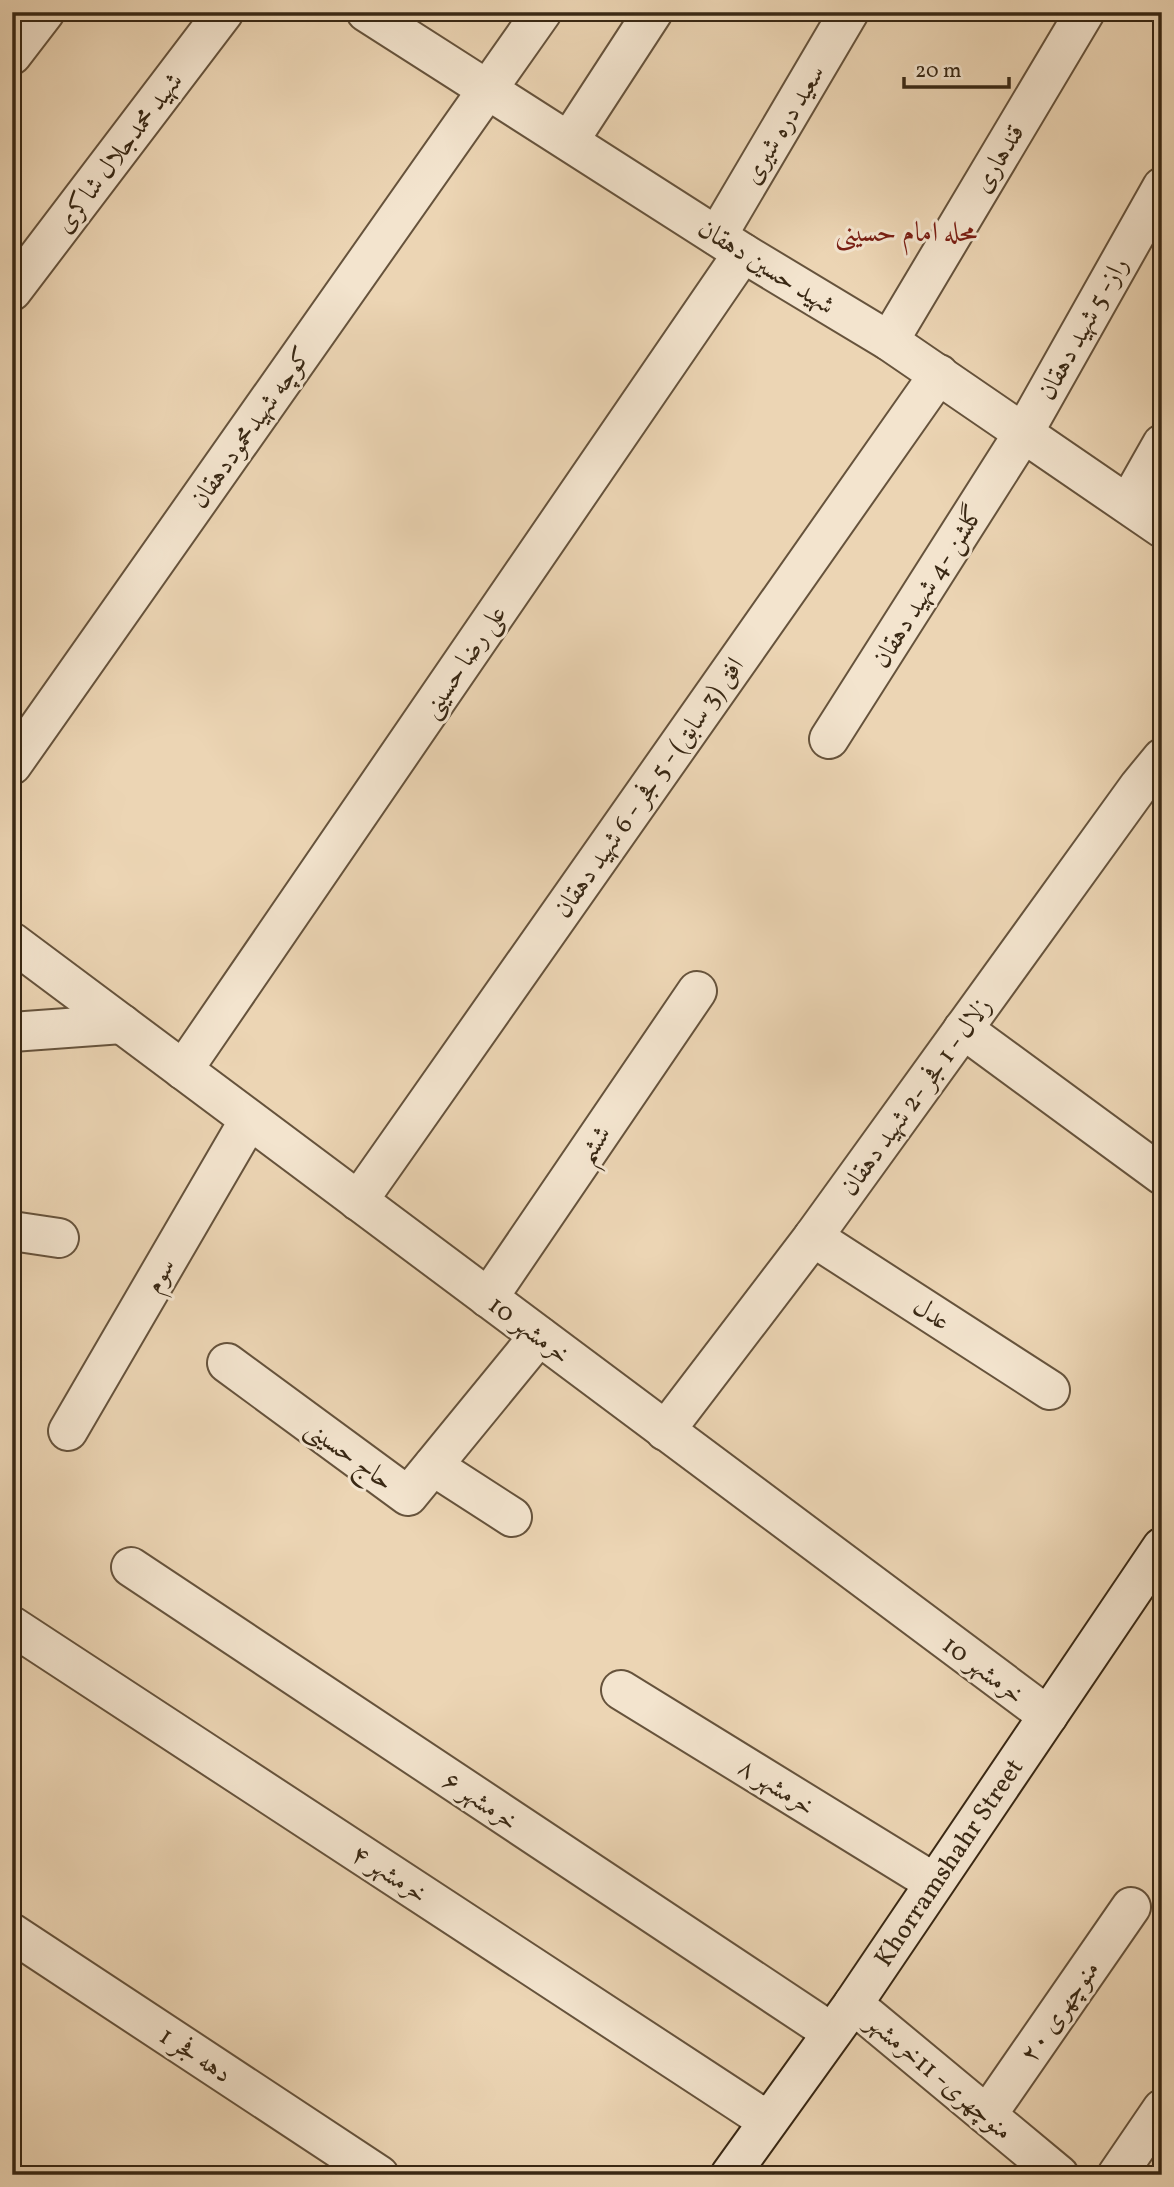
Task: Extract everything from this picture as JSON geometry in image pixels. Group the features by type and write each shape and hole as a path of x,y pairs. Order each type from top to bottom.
{"street":[{"path":"12,55 45,12"},
{"name":"شهید محمدجلال شاکری","path":"12,291 224,12"},
{"name":"کوچه شهیدمحموددهقان","path":"12,765 542,12"},
{"path":"569,141 653,12"},
{"name":"سعید دره شیری","path":"730,244 849,12"},
{"name":"قندهاری","path":"889,341 1085,12"},
{"name":"شهید حسین دهقان","path":"381,16 569,141 889,341 1162,528"},
{"name":"راز- 5 شهید دهقان","path":"1024,432 1162,187"},
{"name":"علی رضا حسینی","path":"183,1070 730,244"},
{"name":"افق (3 سابق) - 5 فجر - 6 شهید دهقان","path":"358,1200 939,374"},
{"name":"گلشن -4 شهید دهقان","path":"830,739 1024,432"},
{"path":"1128,504 1162,444"},
{"name":"زلال - 1 فجر -2 شهید دهقان","path":"665,1431 813,1237 963,1030 1154,782"},
{"name":"خرمشهر 10","path":"12,942 1048,1716"},
{"name":"ششم","path":"488,1298 697,991"},
{"path":"12,1032 122,1024"},
{"path":"963,1030 1162,1175"},
{"name":"سوم","path":"68,1431 249,1120"},
{"path":"12,1231 59,1238"},
{"name":"عدل","path":"813,1237 1050,1390"},
{"name":"حاج حسینی","path":"227,1363 408,1496 538,1336"},
{"path":"432,1466 512,1517"},
{"name":"Khorramshahr Street","path":"730,2175 842,2018 1162,1547"},
{"name":"خرمشهر ۶","path":"131,1567 842,2018"},
{"name":"خرمشهر ۴","path":"12,1626 768,2121"},
{"name":"خرمشهر ۸","path":"621,1690 933,1882"},
{"name":"منوچهری ۲۰","path":"987,2115 1131,1907"},
{"name":"دهه فجر 1","path":"12,1933 379,2175"},
{"name":"منوچهری- 11خرمشهر","path":"842,2018 987,2115 1059,2175"},
{"path":"1116,2175 1162,2109"}],"district":[{"name":"محله امام حسینی","path":"906,231"}]}
